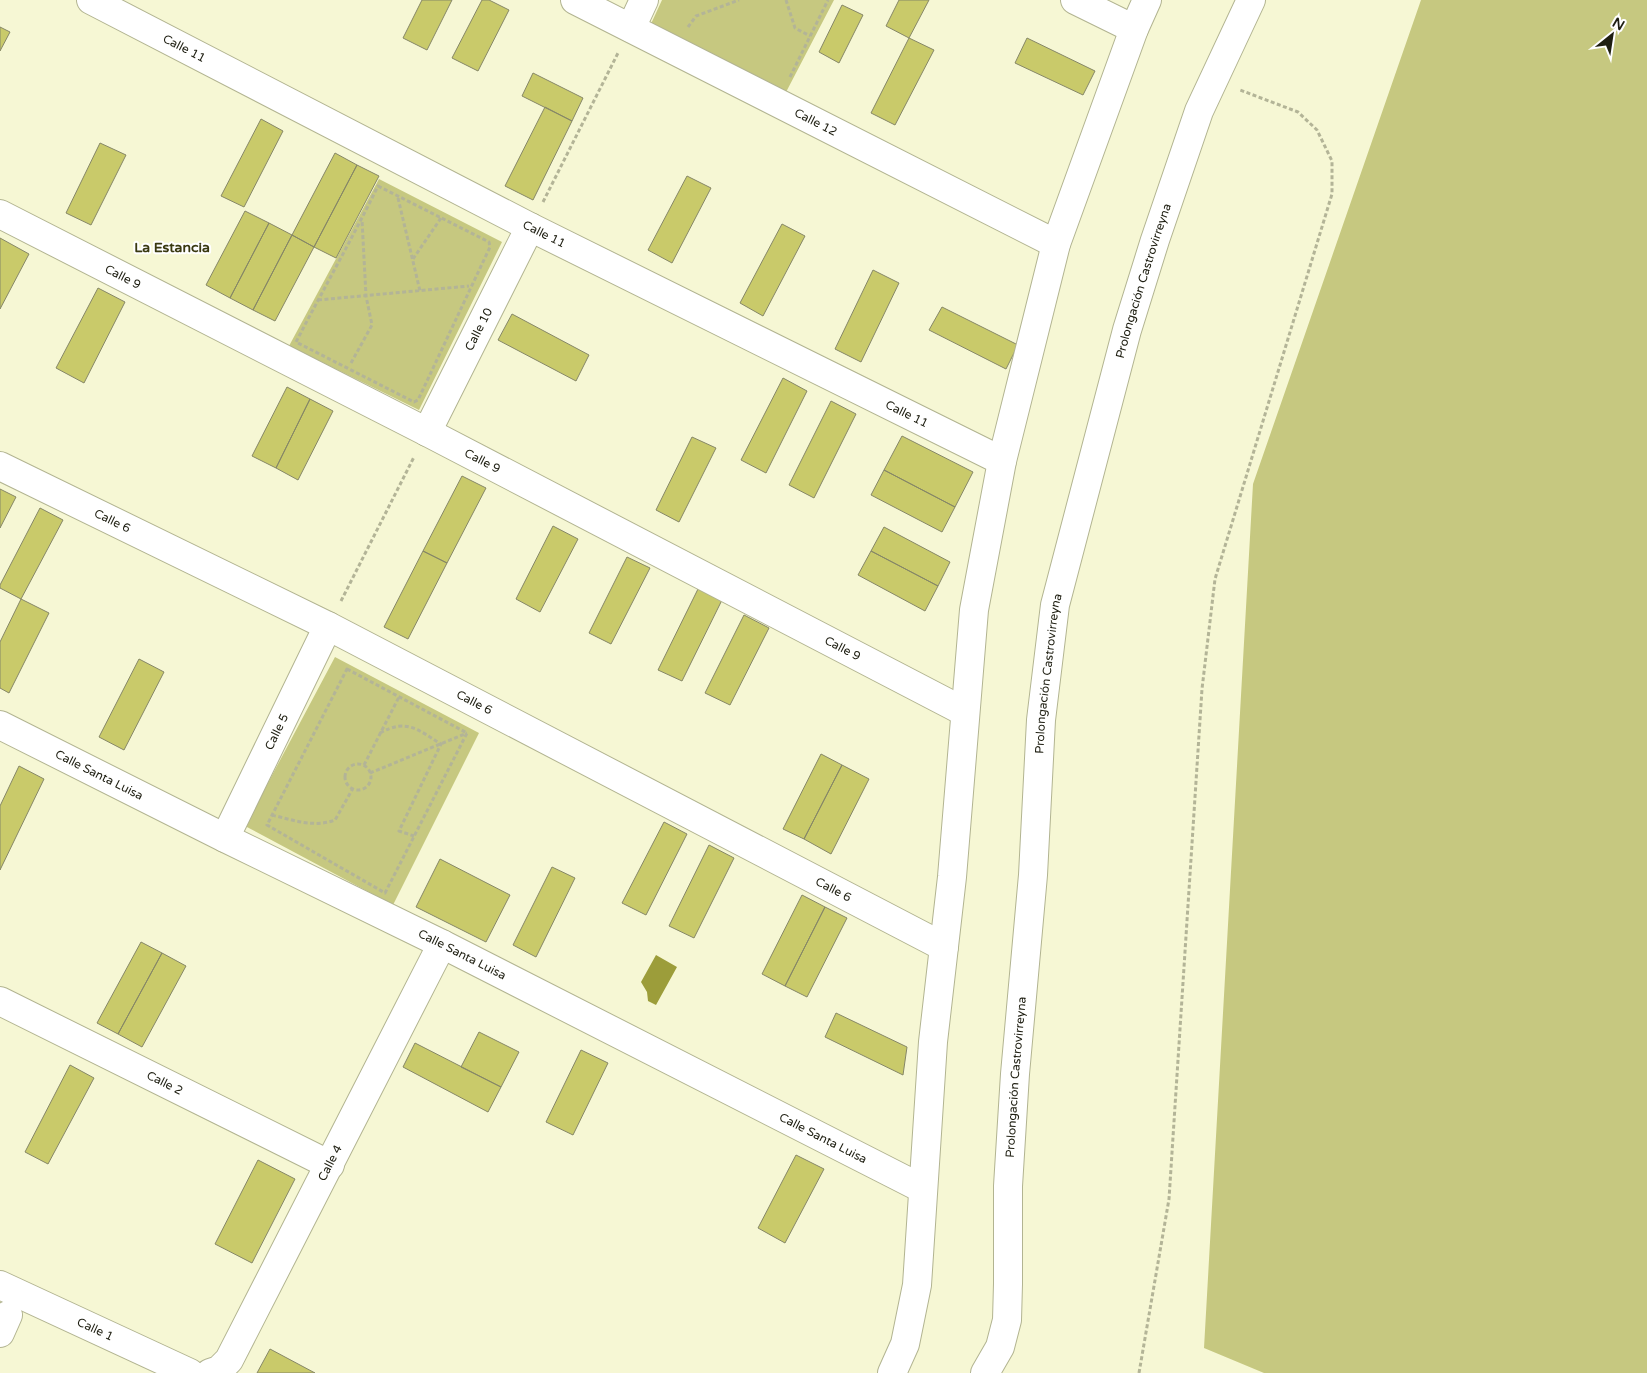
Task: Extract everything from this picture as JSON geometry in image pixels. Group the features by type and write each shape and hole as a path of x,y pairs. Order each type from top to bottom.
{"street":[{"name":"Calle 11","path":"91,0 530,227 1002,461"},
{"name":"Calle 12","path":"575,0 1056,244"},
{"path":"631,28 644,0"},
{"path":"1075,0 1134,29"},
{"path":"892,1373 905,1344 917,1285 933,1042 952,877 964,712 974,610 1002,461 1056,244 1134,29 1147,0"},
{"name":"Prolongación Castrovirreyna","path":"985,1373 1000,1347 1007,1320 1008,1186 1015,1074 1033,876 1041,720 1055,605 1127,330 1155,240 1199,111 1251,0"},
{"name":"Calle 9","path":"0,214 427,432 964,712"},
{"name":"Calle 10","path":"427,432 530,227"},
{"name":"Calle 6","path":"0,466 328,626 944,947"},
{"name":"Calle 5","path":"225,838 328,626"},
{"name":"Calle Santa Luisa","path":"0,725 442,944 923,1190"},
{"name":"Calle 4","path":"210,1373 219,1370 230,1360 442,944"},
{"name":"Calle 2","path":"0,1001 330,1165"},
{"name":"Calle 1","path":"0,1285 190,1373"}],"path":[{"path":"686,30 696,16 739,0"},
{"path":"786,0 794,28 810,36"},
{"path":"789,79 828,0"},
{"path":"530,227 631,28"},
{"path":"1139,1373 1169,1199 1202,689 1215,579 1332,194 1332,161 1317,130 1298,112 1213,80"},
{"path":"378,186 398,197 489,242 490,247 418,400 414,402 296,342 317,300 362,220 378,186"},
{"path":"398,197 420,291"},
{"path":"413,260 441,218"},
{"path":"348,368 372,325 366,296 362,220"},
{"path":"317,300 472,286"},
{"path":"328,626 427,432"},
{"path":"347,669 467,733 385,893 267,825 347,669"},
{"path":"364,765 399,697"},
{"path":"380,733 389,728 402,725 417,729 441,744"},
{"path":"370,773 467,733"},
{"path":"414,836 399,831 441,744"},
{"path":"364,765 370,773 372,776 370,784 366,789 352,790 346,785 345,772 350,766 364,765"},
{"path":"272,815 301,823 325,824 335,820 352,790"}],"green space":[{"path":"662,0 834,0 784,96 650,26"},
{"path":"1421,0 1647,0 1647,1373 1264,1373 1204,1348 1253,484"},
{"path":"379,179 502,242 419,410 289,346"},
{"path":"335,657 479,733 393,905 245,826"}],"shaded area":[{"path":"656,955 677,967 656,1005 648,1001 647,992 641,982"}],"building":[{"path":"422,0 452,0 427,50 403,38"},
{"path":"482,0 489,0 509,10 478,71 452,58"},
{"path":"899,0 929,0 909,38 886,26"},
{"path":"842,5 863,15 839,63 819,52"},
{"path":"0,27 10,32 0,51"},
{"path":"909,38 934,50 895,125 871,113"},
{"path":"1027,38 1095,71 1083,95 1015,63"},
{"path":"533,73 583,98 572,121 522,96"},
{"path":"545,107 572,121 533,200 505,186"},
{"path":"261,119 283,131 244,207 221,196"},
{"path":"100,143 126,155 91,225 66,213"},
{"path":"335,153 357,165 314,247 292,235"},
{"path":"357,165 379,176 336,258 314,247"},
{"path":"687,176 711,188 672,263 648,250"},
{"path":"245,211 269,223 230,298 206,285"},
{"path":"269,223 292,235 253,310 230,298"},
{"path":"782,224 805,236 763,316 740,303"},
{"path":"292,235 314,247 275,321 253,310"},
{"path":"0,238 29,254 0,309"},
{"path":"873,270 899,283 861,362 835,349"},
{"path":"98,288 125,302 84,383 56,368"},
{"path":"942,307 1018,345 1006,369 929,330"},
{"path":"512,314 589,355 576,381 498,340"},
{"path":"783,378 807,391 766,473 741,460"},
{"path":"287,387 310,399 276,468 252,456"},
{"path":"310,399 333,411 298,480 276,468"},
{"path":"831,401 856,414 814,498 789,485"},
{"path":"902,436 973,472 955,507 884,470"},
{"path":"692,437 716,448 679,522 656,510"},
{"path":"884,470 955,507 942,532 871,495"},
{"path":"462,476 486,488 447,563 423,551"},
{"path":"0,489 16,497 0,528"},
{"path":"40,508 63,520 21,599 0,588 0,585"},
{"path":"553,526 578,539 540,612 516,599"},
{"path":"884,527 950,562 938,586 871,551"},
{"path":"423,551 447,563 408,639 384,627"},
{"path":"871,551 938,586 925,611 858,575"},
{"path":"627,557 650,568 611,644 589,633"},
{"path":"698,589 722,600 682,681 658,670"},
{"path":"21,599 49,613 9,693 0,688 0,642"},
{"path":"744,615 769,628 730,705 705,693"},
{"path":"139,659 164,672 124,750 99,737"},
{"path":"821,754 842,765 804,839 783,829"},
{"path":"842,765 869,779 831,854 804,839"},
{"path":"19,766 44,779 0,870 0,806"},
{"path":"664,822 687,834 646,915 622,903"},
{"path":"709,845 734,858 694,938 669,926"},
{"path":"440,859 510,895 486,942 416,907"},
{"path":"552,867 575,878 536,957 513,945"},
{"path":"802,895 825,907 785,986 762,974"},
{"path":"825,907 847,918 807,997 785,986"},
{"path":"141,942 162,953 118,1034 97,1023"},
{"path":"162,953 186,966 142,1047 118,1034"},
{"path":"836,1013 907,1047 903,1075 825,1037"},
{"path":"479,1032 519,1052 501,1087 461,1067"},
{"path":"415,1043 501,1087 488,1112 403,1067"},
{"path":"581,1050 608,1063 573,1135 546,1122"},
{"path":"70,1065 94,1078 48,1164 25,1152"},
{"path":"796,1155 824,1169 785,1243 758,1228"},
{"path":"258,1160 295,1179 252,1263 215,1244"},
{"path":"270,1349 315,1373 257,1373"}],"district":[{"name":"La Estancia","path":"172,247"}]}
